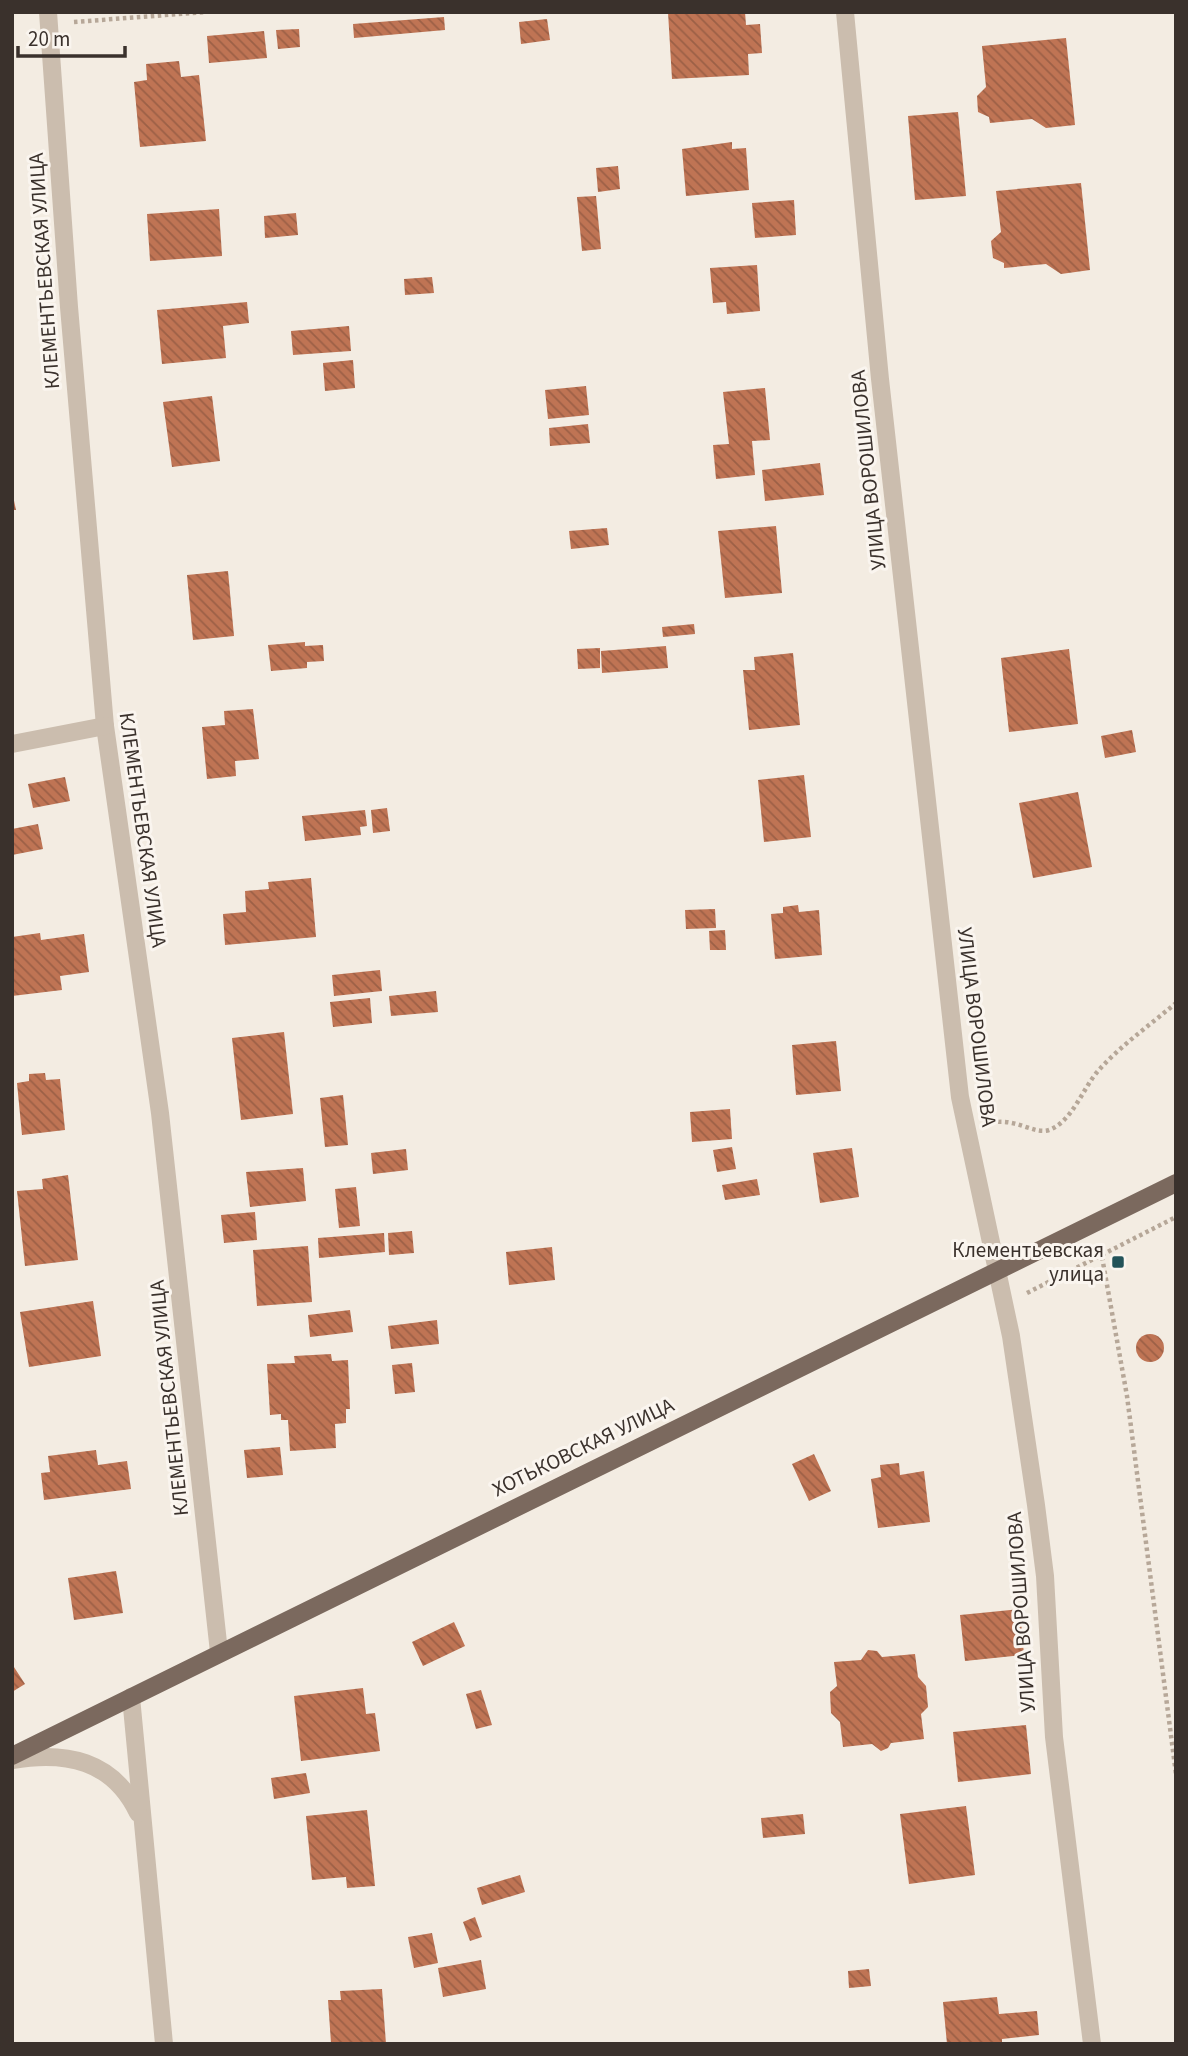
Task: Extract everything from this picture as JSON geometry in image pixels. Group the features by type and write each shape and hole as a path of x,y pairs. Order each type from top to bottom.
{"main road":[{"name":"ХОТЬКОВСКАЯ УЛИЦА","path":"12,1758 219,1652 1176,1183"}],"street":[{"name":"УЛИЦА ВОРОШИЛОВА","path":"845,12 882,393 960,1097 1004,1305 1045,1576 1054,1737 1092,2044"},
{"name":"КЛЕМЕНТЬЕВСКАЯ УЛИЦА","path":"49,18 70,320 105,726 160,1113 219,1652"},
{"path":"12,744 105,726"},
{"path":"131,1697 164,2044"},
{"path":"12,1758 67,1756 104,1770 122,1786 143,1825"}],"path":[{"path":"49,18 206,12"},
{"path":"967,1130 998,1121 1018,1122 1036,1130 1049,1130 1060,1122 1098,1071 1176,1003"},
{"path":"1004,1305 1176,1217"},
{"path":"1102,1256 1127,1396 1176,1774"}],"building":[{"path":"668,12 745,12 746,25 760,24 762,53 748,54 749,75 672,79"},
{"path":"444,17 445,30 354,38 353,24"},
{"path":"547,19 550,40 521,44 519,22"},
{"path":"299,29 300,47 278,49 276,30"},
{"path":"264,31 267,58 209,63 207,36"},
{"path":"1066,38 1075,125 1046,128 1032,119 990,123 989,117 978,112 977,96 986,87 982,46"},
{"path":"179,61 181,77 199,75 206,141 140,147 134,82 147,80 146,64"},
{"path":"958,112 966,196 915,200 908,116"},
{"path":"732,142 732,149 746,148 749,190 686,196 682,149"},
{"path":"618,166 620,189 598,192 596,168"},
{"path":"1081,183 1090,270 1061,274 1046,264 1004,268 1004,263 993,258 991,241 1001,232 996,191"},
{"path":"596,196 601,249 582,251 577,197"},
{"path":"794,200 796,235 755,238 752,203"},
{"path":"219,209 222,256 150,261 147,214"},
{"path":"296,213 298,235 265,238 264,216"},
{"path":"757,265 760,311 727,314 726,302 713,303 710,268"},
{"path":"432,277 434,293 405,295 404,279"},
{"path":"247,302 249,323 223,326 226,358 162,364 157,310"},
{"path":"349,326 351,351 293,355 291,331"},
{"path":"353,360 355,388 325,391 323,363"},
{"path":"586,386 589,415 548,419 545,390"},
{"path":"765,388 770,440 752,441 755,475 716,479 713,445 729,444 723,392"},
{"path":"212,396 220,461 172,467 163,402"},
{"path":"588,424 590,443 550,446 549,428"},
{"path":"820,463 824,495 765,501 762,470"},
{"path":"12,491 16,510 12,510"},
{"path":"776,526 782,593 725,598 718,531"},
{"path":"607,528 609,545 571,549 569,531"},
{"path":"228,571 234,636 193,640 187,575"},
{"path":"694,624 695,634 663,637 662,627"},
{"path":"305,642 305,646 323,645 324,661 307,662 307,668 271,671 268,645"},
{"path":"666,646 668,668 602,673 601,651"},
{"path":"600,648 600,668 578,669 577,649"},
{"path":"1069,649 1078,724 1009,732 1001,658"},
{"path":"793,653 800,725 749,730 743,670 755,670 754,657"},
{"path":"253,709 259,759 235,761 236,776 207,779 202,727 225,725 224,711"},
{"path":"1132,730 1136,752 1105,758 1101,736"},
{"path":"804,775 811,837 764,842 758,780"},
{"path":"65,777 70,801 33,808 28,784"},
{"path":"1078,792 1092,867 1033,878 1019,803"},
{"path":"387,808 390,831 373,833 371,810"},
{"path":"365,810 367,826 360,827 361,835 305,841 302,816"},
{"path":"38,824 43,849 12,855 12,829"},
{"path":"311,878 316,937 225,945 223,914 246,912 245,891 269,889 268,882"},
{"path":"798,905 799,912 819,910 822,955 775,959 771,914 783,913 783,907"},
{"path":"715,909 716,928 686,929 685,910"},
{"path":"725,930 726,950 710,950 709,931"},
{"path":"40,933 41,940 84,934 89,972 60,976 62,990 12,996 12,937"},
{"path":"380,970 382,991 334,996 332,975"},
{"path":"436,991 438,1012 391,1016 389,996"},
{"path":"370,998 372,1023 333,1027 330,1002"},
{"path":"284,1032 293,1114 241,1120 232,1038"},
{"path":"836,1041 841,1091 796,1095 792,1045"},
{"path":"45,1073 46,1080 60,1079 65,1130 22,1135 17,1083 29,1081 29,1074"},
{"path":"343,1095 348,1145 325,1147 320,1098"},
{"path":"730,1109 732,1139 692,1142 690,1112"},
{"path":"732,1147 736,1169 717,1172 713,1150"},
{"path":"852,1148 859,1197 820,1203 813,1153"},
{"path":"406,1149 408,1170 373,1174 371,1153"},
{"path":"303,1168 306,1201 250,1207 246,1172"},
{"path":"68,1175 78,1260 25,1266 17,1191 43,1189 42,1179"},
{"path":"757,1179 760,1195 725,1200 722,1185"},
{"path":"356,1187 360,1226 339,1228 335,1189"},
{"path":"255,1212 257,1240 224,1243 221,1215"},
{"path":"412,1231 414,1253 389,1255 388,1233"},
{"path":"384,1233 385,1252 319,1258 318,1238"},
{"path":"308,1246 312,1302 257,1306 253,1250"},
{"path":"552,1247 555,1280 509,1285 506,1252"},
{"path":"93,1301 101,1356 29,1367 20,1312"},
{"path":"350,1310 353,1332 310,1337 308,1315"},
{"path":"437,1320 439,1344 391,1349 388,1326"},
{"path":"1150,1334 1160,1338 1164,1348 1160,1358 1150,1362 1140,1358 1136,1348 1140,1338"},
{"path":"331,1354 332,1361 348,1360 350,1409 346,1409 346,1423 335,1424 336,1448 290,1451 288,1420 281,1420 281,1414 270,1415 267,1364 295,1363 294,1356"},
{"path":"412,1363 415,1392 395,1394 392,1365"},
{"path":"280,1447 283,1475 247,1478 244,1450"},
{"path":"96,1450 98,1465 127,1461 131,1489 44,1500 41,1473 50,1472 48,1456"},
{"path":"814,1454 831,1491 809,1501 792,1464"},
{"path":"899,1463 900,1475 924,1471 930,1522 878,1528 871,1479 881,1477 880,1465"},
{"path":"116,1571 123,1613 74,1620 68,1578"},
{"path":"1020,1609 1024,1655 965,1661 960,1615"},
{"path":"454,1622 465,1646 423,1666 412,1642"},
{"path":"868,1650 877,1651 882,1657 915,1654 918,1677 926,1686 928,1707 921,1714 924,1739 891,1743 881,1751 872,1744 843,1747 840,1722 831,1713 830,1692 837,1686 834,1662 861,1660"},
{"path":"12,1664 25,1684 12,1692"},
{"path":"363,1688 366,1714 375,1713 380,1751 301,1761 294,1696"},
{"path":"481,1690 492,1725 476,1729 466,1694"},
{"path":"1026,1725 1031,1774 958,1782 953,1732"},
{"path":"306,1773 310,1793 274,1799 271,1778"},
{"path":"966,1806 975,1875 909,1884 900,1814"},
{"path":"367,1810 375,1886 347,1888 346,1877 312,1880 306,1816"},
{"path":"803,1814 805,1834 763,1838 761,1818"},
{"path":"520,1875 525,1892 482,1905 477,1888"},
{"path":"475,1917 482,1937 470,1941 463,1922"},
{"path":"432,1933 438,1963 414,1968 408,1937"},
{"path":"481,1960 486,1989 443,1997 438,1968"},
{"path":"869,1969 871,1986 849,1988 848,1971"},
{"path":"382,1989 386,2044 331,2043 328,2000 341,2000 340,1991"},
{"path":"997,1997 999,2014 1037,2011 1039,2035 1002,2039 1002,2044 947,2044 943,2002"}],"place":[{"name":"Клементьевская улица","path":"1118,1262"}]}
